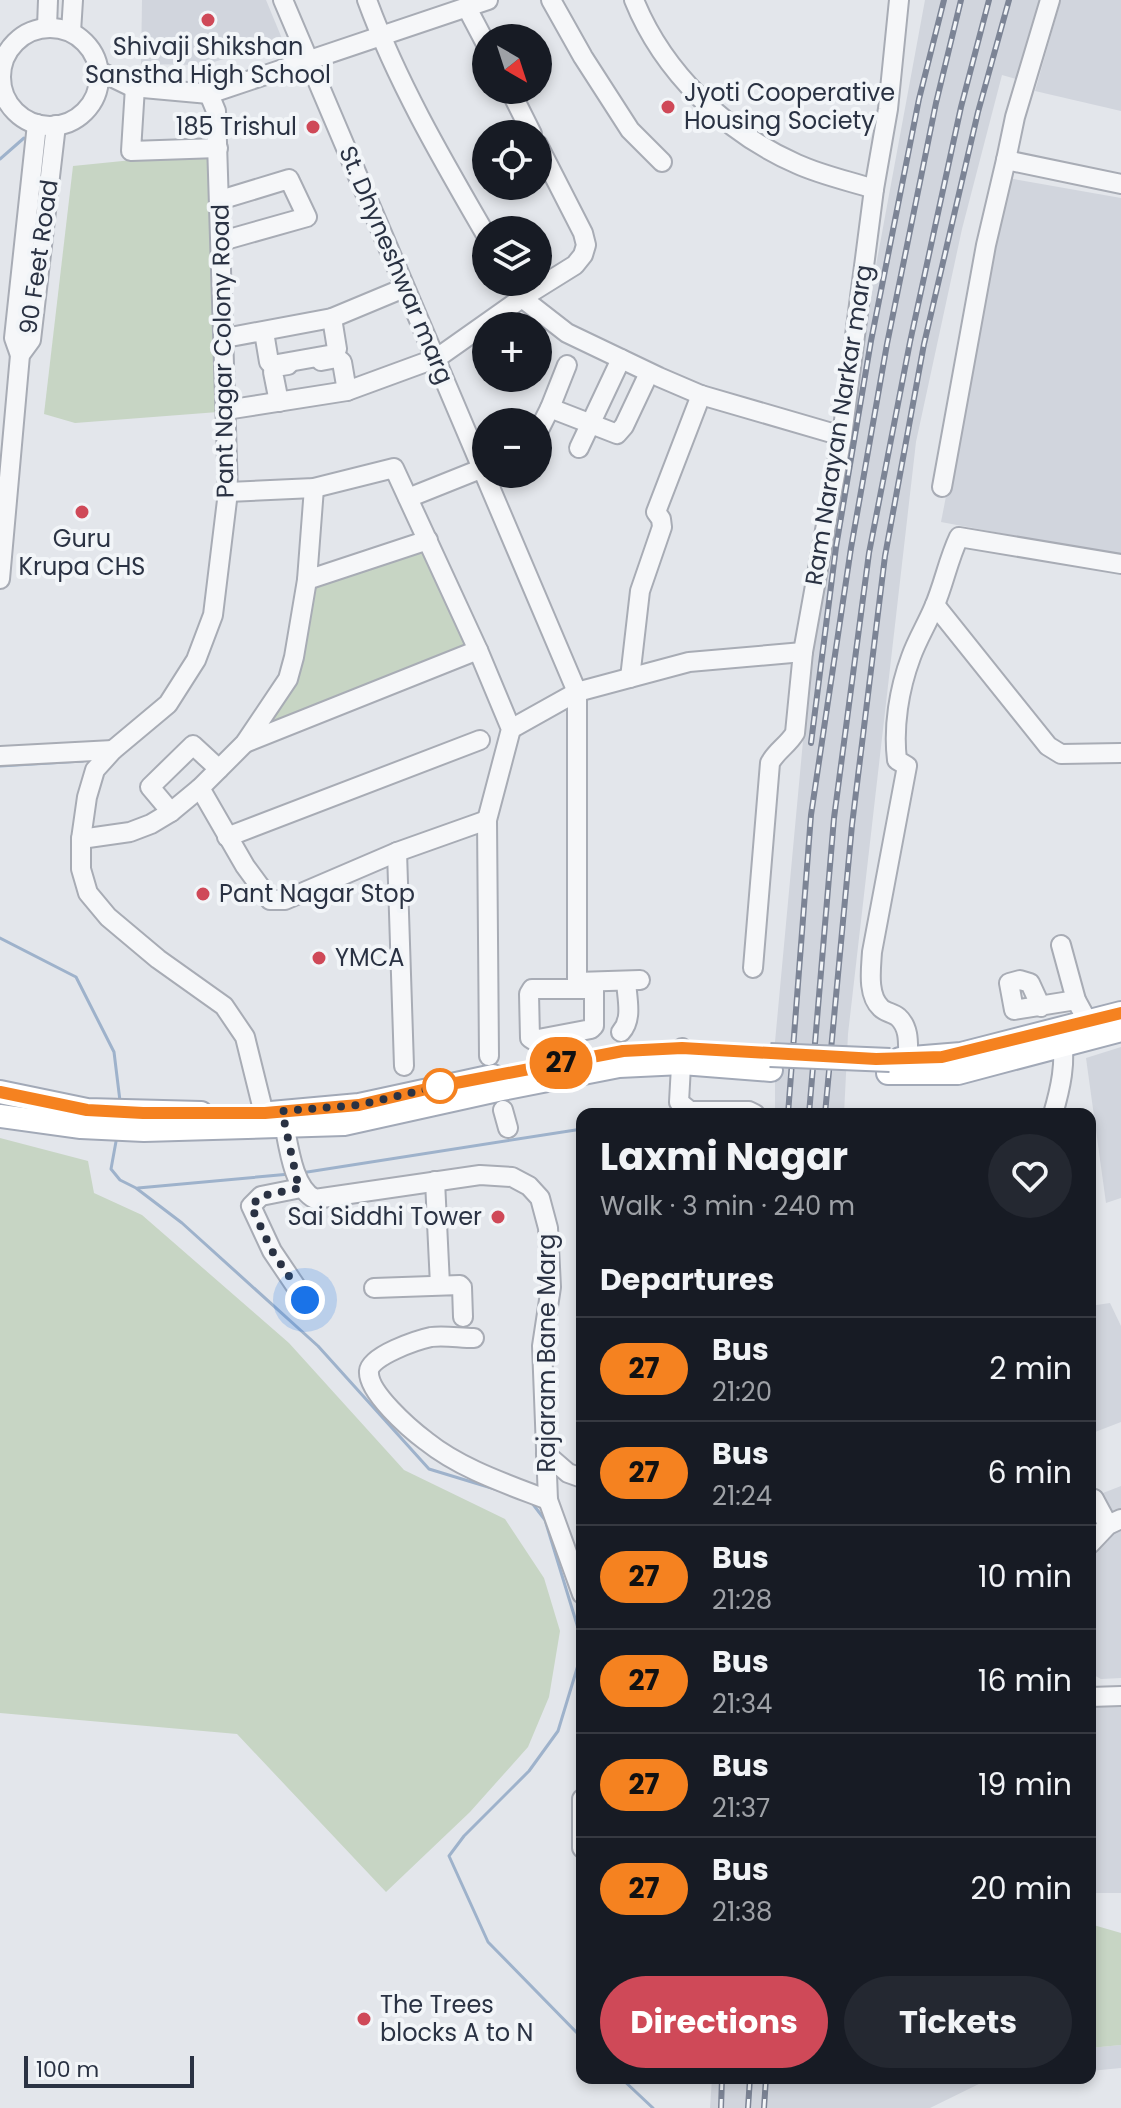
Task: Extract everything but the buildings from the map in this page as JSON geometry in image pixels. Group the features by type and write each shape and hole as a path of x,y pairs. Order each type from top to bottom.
{"main road":[{"path":"1061,1038 1088,1022 1119,1022"},
{"path":"0,1116 144,1122 275,1119 555,1071 623,1051 771,1062 888,1065 958,1073 1119,1022"},
{"path":"0,1092 91,1119"}],"street":[{"path":"47,27 48,0"},
{"path":"71,32 73,0"},
{"name":"St. Dhyneshwar marg","path":"283,0 472,442"},
{"path":"367,0 381,38 441,158 475,216"},
{"path":"99,71 134,87 209,94 488,0"},
{"path":"551,0 622,119 662,162"},
{"path":"634,0 661,50 683,79 717,114 756,144 799,166 874,189"},
{"name":"Ram Narayan Narkar marg","path":"753,968 770,763 795,733 803,652 842,436 874,189 888,109 899,0"},
{"path":"942,487 986,245 1015,117 1050,0"},
{"path":"467,8 475,24"},
{"path":"47,27 71,32 84,41 99,71 93,99 84,112 71,121 47,124 17,114 8,103 1,84 3,55 19,38 47,27"},
{"path":"93,99 134,87"},
{"path":"134,87 131,151 218,148"},
{"name":"Pant Nagar Colony Road","path":"209,94 216,111 218,148 228,492 213,615 196,660 168,704 113,750 95,770 87,797 81,839 81,869 88,893 108,917 158,959 224,1006 245,1037 275,1119"},
{"name":"90 Feet Road","path":"0,579 20,355 14,338 47,124"},
{"path":"1006,160 1121,184"},
{"path":"552,172 586,245 575,265 552,275"},
{"path":"220,200 289,179 307,217 222,241"},
{"path":"225,338 265,335 333,322 404,288"},
{"path":"226,410 346,388 437,358 511,296"},
{"path":"525,296 567,333 649,373 701,395 842,436"},
{"path":"265,335 270,364 288,363 334,354 337,349 333,322"},
{"path":"278,399 273,372 275,367 337,358 342,362 346,388"},
{"path":"579,448 621,359"},
{"path":"550,408 567,365"},
{"path":"552,409 617,434 649,373"},
{"path":"630,678 640,591 662,527 656,512 701,395"},
{"path":"228,492 314,488 394,468 428,540 511,729 487,820 490,1051"},
{"path":"408,498 472,472"},
{"path":"245,743 288,679 294,657 307,580 314,488"},
{"name":"St. Dhyneshwar marg","path":"491,488 577,692 585,986 594,1026 533,1040 530,1038 529,994 532,989 555,989 562,983 585,986"},
{"path":"888,1065 908,1034 901,1020 880,1008 870,978 872,952 907,766 897,760 894,735 910,658 935,605 959,537 1121,564"},
{"path":"307,580 428,540"},
{"path":"935,605 1048,746 1061,754 1121,753"},
{"path":"81,839 130,832 151,824 245,743 478,650"},
{"path":"511,729 577,692 689,662 803,652"},
{"path":"227,837 480,740"},
{"path":"168,809 151,790 151,785 193,745 216,766"},
{"path":"0,756 113,750"},
{"path":"168,809 200,788 216,766"},
{"path":"200,788 227,837 270,900 285,900 397,852 487,820"},
{"path":"397,852 404,1066"},
{"path":"1061,945 1076,1000 1088,1022"},
{"path":"585,986 633,981 629,1018 621,1032"},
{"path":"1041,1007 1076,1000"},
{"path":"1055,1108 1059,1091 1061,1038"},
{"path":"682,1056 679,1102 684,1107"},
{"path":"275,1119 301,1188 261,1196 251,1206 272,1251 305,1300"},
{"name":"Rajaram Bane Marg","path":"301,1188 315,1199 364,1200 435,1181 480,1175 512,1177 529,1186 540,1198 548,1228 551,1287 542,1346 548,1500 576,1577"},
{"path":"435,1181 440,1285"},
{"path":"374,1288 457,1284 462,1287 463,1317"},
{"path":"474,1338 431,1337 373,1361 368,1375 382,1399 427,1442 485,1475 548,1500"},
{"path":"546,1454 568,1473 576,1476"},
{"path":"1096,1501 1115,1522 1096,1539"},
{"path":"1096,1697 1121,1696"}],"shaded area":[{"name":"Shivaji Shikshan Sanstha High School","path":"142,0 266,0 283,41 204,65 141,64"},
{"path":"925,0 1039,0 1016,79 1002,75 962,229 916,442 848,1034 844,1108 775,1108 775,1042 811,655 846,428"},
{"path":"1061,0 1121,0 1121,111 1035,91"},
{"path":"1008,178 1121,198 1121,556 941,522"},
{"path":"1121,1047 1121,1198 1106,1203 1096,1108 1093,1108 1086,1058"},
{"path":"1110,1303 1121,1326 1121,1422 1096,1432 1096,1305"},
{"path":"1121,1486 1121,1678 1096,1676 1096,1496"},
{"path":"1121,1705 1121,1893 1096,1893 1096,1707"},
{"path":"1121,2045 1121,2068 1096,2070 1096,2047"},
{"path":"712,2084 979,2084 930,2108 710,2108"}],"green space":[{"path":"212,152 218,412 75,423 44,414 73,166"},
{"path":"424,552 468,646 264,729 313,588"},
{"path":"0,1138 88,1161 94,1193 142,1215 289,1343 404,1470 505,1519 544,1578 560,1631 549,1697 528,1747 470,1812 386,1892 237,1734 0,1713"},
{"path":"1096,1926 1121,1933 1121,2045 1096,2047"}],"waterway":[{"path":"0,159 24,138"},
{"path":"0,766 83,761"},
{"path":"0,938 76,977 114,1052 120,1101"},
{"path":"301,1173 576,1130"},
{"path":"117,1136 111,1169 120,1180 136,1188 182,1223 318,1346 429,1469 498,1490"},
{"path":"138,1188 290,1174"},
{"path":"532,1503 545,1520 576,1621"},
{"path":"576,1672 558,1731 529,1771 464,1836 449,1856 488,1942 576,2032"},
{"path":"627,2084 653,2108"}],"railway":[{"path":"811,743 836,547 871,341 919,99 944,0"},
{"path":"788,1108 811,815 851,548 887,344 936,103 961,0"},
{"path":"810,1108 834,818 869,553 910,342 961,107 989,0"},
{"path":"826,1108 852,825 885,556 924,344 978,112 1009,0"},
{"path":"721,2108 722,2084"},
{"path":"748,2108 750,2084"},
{"path":"764,2108 766,2084"}],"bus line":[{"name":"27","path":"0,1092 87,1110 265,1113 359,1105 435,1087 623,1051 682,1048 890,1060 942,1057 1121,1013"}],"place":[{"name":"Shivaji Shikshan Sanstha High School","path":"208,20"},
{"name":"Jyoti Cooperative Housing Society","path":"668,107"},
{"name":"185 Trishul","path":"313,127"},
{"name":"Guru Krupa CHS","path":"82,512"},
{"name":"Pant Nagar Stop","path":"203,894"},
{"name":"YMCA","path":"319,958"},
{"name":"Sai Siddhi Tower","path":"498,1217"},
{"name":"The Trees blocks A to N","path":"364,2019"}],"route":[{"path":"305,1300 272,1251 251,1206 261,1196 301,1188 282,1111 359,1105 440,1086"}]}
